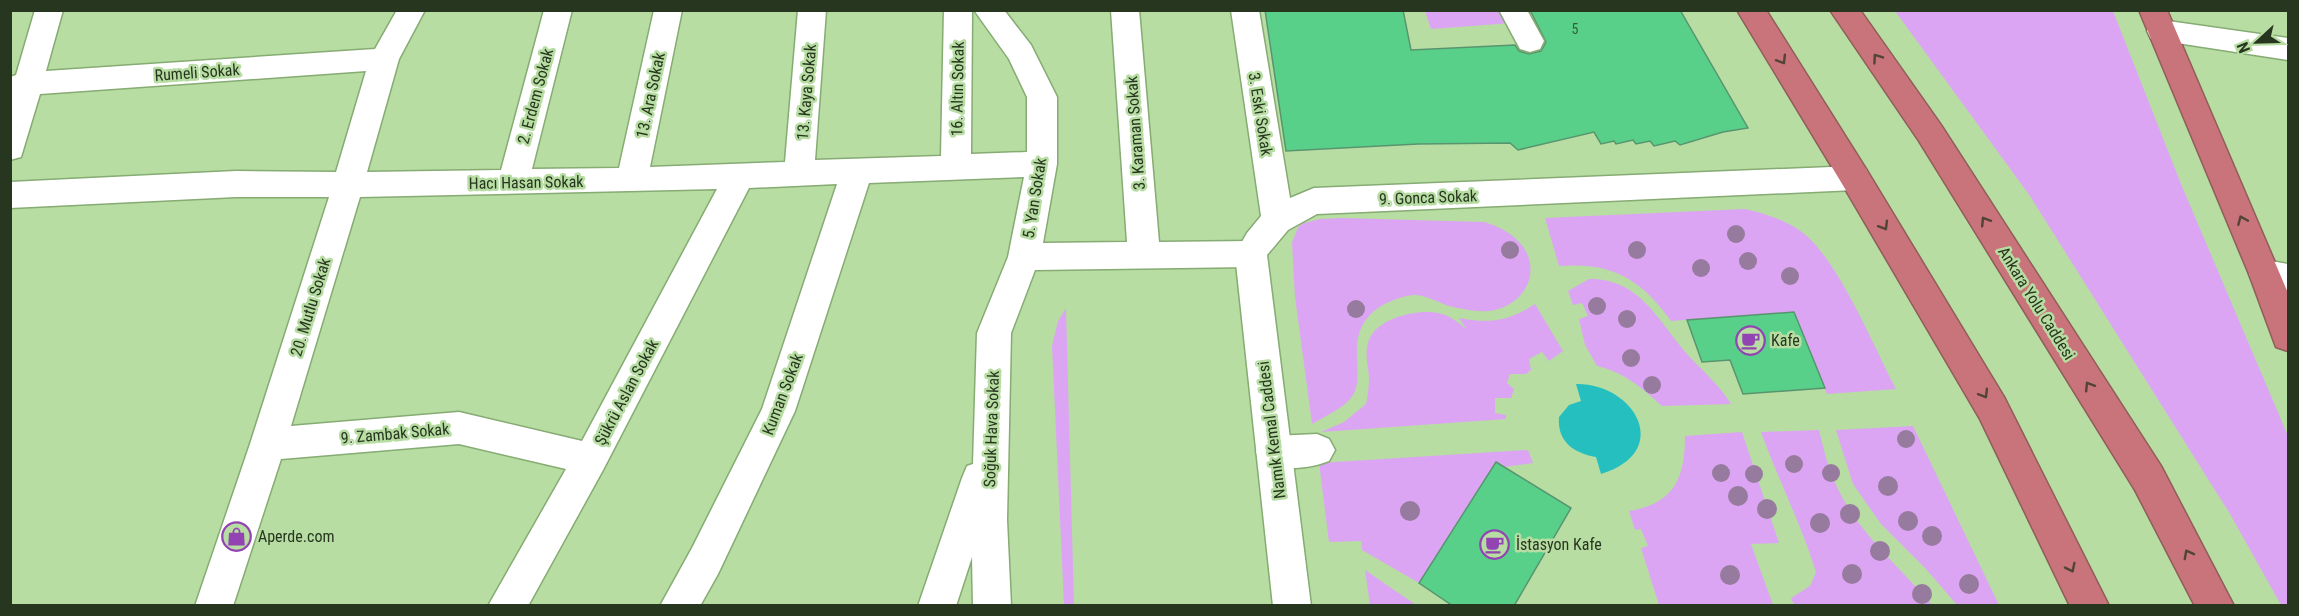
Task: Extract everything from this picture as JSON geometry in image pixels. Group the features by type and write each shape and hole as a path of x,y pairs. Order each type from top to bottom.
{"highway":[{"path":"1751,10 1855,178 1992,408 2090,606"},
{"name":"Ankara Yolu Caddesi","path":"1844,10 1930,133 2148,478 2215,606"},
{"path":"2157,21 2277,276 2289,337"}],"street":[{"path":"10,148 19,86 49,10"},
{"name":"20. Mutlu Sokak","path":"214,606 268,444 348,185 384,59 411,10"},
{"name":"2. Erdem Sokak","path":"513,182 558,10"},
{"name":"13. Ara Sokak","path":"632,180 668,10"},
{"name":"13. Kaya Sokak","path":"799,173 812,10"},
{"name":"16. Altın Sokak","path":"956,167 958,10"},
{"name":"5. Yan Sokak","path":"988,10 1021,53 1042,97 1042,164 1024,257"},
{"name":"3. Karaman Sokak","path":"1125,10 1144,255"},
{"name":"3. Eski Sokak","path":"1245,10 1277,218"},
{"path":"1513,10 1530,41"},
{"path":"2157,21 2289,49"},
{"name":"Rumeli Sokak","path":"19,86 384,59"},
{"name":"Hacı Hasan Sokak","path":"10,195 236,184 348,185 632,180 1042,164"},
{"name":"Kuman Sokak","path":"680,606 705,561 778,411 857,171"},
{"name":"Şükrü Aslan Sokak","path":"507,606 591,459 740,175"},
{"name":"9. Gonca Sokak","path":"1251,255 1263,234 1277,218 1314,201 1855,178"},
{"path":"1024,257 1251,255"},
{"name":"Namık Kemal Caddesi","path":"1251,255 1292,606"},
{"name":"Soğuk Hava Sokak","path":"992,606 988,520 994,333 1024,257"},
{"name":"9. Zambak Sokak","path":"268,444 459,428 591,459"},
{"path":"937,606 991,445"},
{"path":"1274,452 1317,450"}],"shaded area":[{"path":"1425,11 1505,11 1512,23 1431,29"},
{"path":"1895,11 2113,11 2181,184 2288,436 2288,605 2281,605 2230,514 2030,196"},
{"path":"1745,209 1787,223 1802,232 1821,251 1845,288 1896,389 1827,394 1794,312 1671,321 1648,294 1624,276 1595,267 1559,266 1545,218"},
{"path":"1320,219 1484,222 1494,225 1511,235 1527,253 1530,275 1521,295 1501,308 1489,311 1474,311 1449,306 1418,295 1403,297 1376,310 1364,323 1359,334 1358,377 1353,395 1340,408 1312,424 1295,297 1292,243 1298,227 1304,223"},
{"path":"1589,279 1607,281 1635,294 1657,316 1731,404 1662,406 1640,387 1616,372 1597,366 1585,345 1579,319 1588,316 1582,303 1573,305 1568,291"},
{"path":"1535,304 1563,351 1549,361 1542,352 1529,359 1531,370 1526,374 1510,374 1507,383 1514,389 1511,398 1495,398 1495,413 1506,415 1506,419 1321,432 1344,422 1366,404 1369,380 1368,345 1373,332 1380,326 1409,314 1429,312 1450,317 1466,329 1459,318 1480,321 1499,320 1517,314"},
{"path":"1066,308 1074,606 1064,605 1052,346 1058,321"},
{"path":"1913,426 1999,605 1957,605 1926,569 1881,524 1853,484 1836,430"},
{"path":"1819,430 1831,473 1846,504 1868,535 1932,605 1794,605 1791,598 1810,586 1816,572 1761,432"},
{"path":"1742,432 1779,543 1751,544 1773,605 1659,605 1641,548 1648,546 1641,529 1635,530 1629,511 1657,502 1674,487 1683,464 1685,436"},
{"path":"1528,450 1533,463 1504,467 1494,465 1419,583 1362,550 1361,541 1329,542 1319,463"},
{"path":"1365,570 1416,605 1370,605"}],"water":[{"path":"1576,384 1597,387 1615,395 1629,406 1638,420 1641,436 1636,451 1623,464 1601,474 1596,457 1581,453 1568,445 1559,426 1559,417 1569,405 1581,401"}],"building":[{"path":"1265,10 1403,10 1411,50 1515,45 1519,51 1529,54 1541,51 1546,42 1530,10 1680,10 1748,128 1723,132 1680,145 1675,141 1654,146 1650,141 1636,144 1633,140 1616,144 1614,141 1601,144 1594,132 1518,150 1510,143 1418,144 1286,151"},
{"name":"Kafe","path":"1794,312 1825,388 1743,394 1730,360 1702,362 1687,320"},
{"path":"1496,462 1571,508 1514,606 1453,606 1419,583"}],"place":[{"name":"Kafe","path":"1750,340"},
{"name":"Aperde.com","path":"237,536"},
{"name":"İstasyon Kafe","path":"1495,544"}]}
